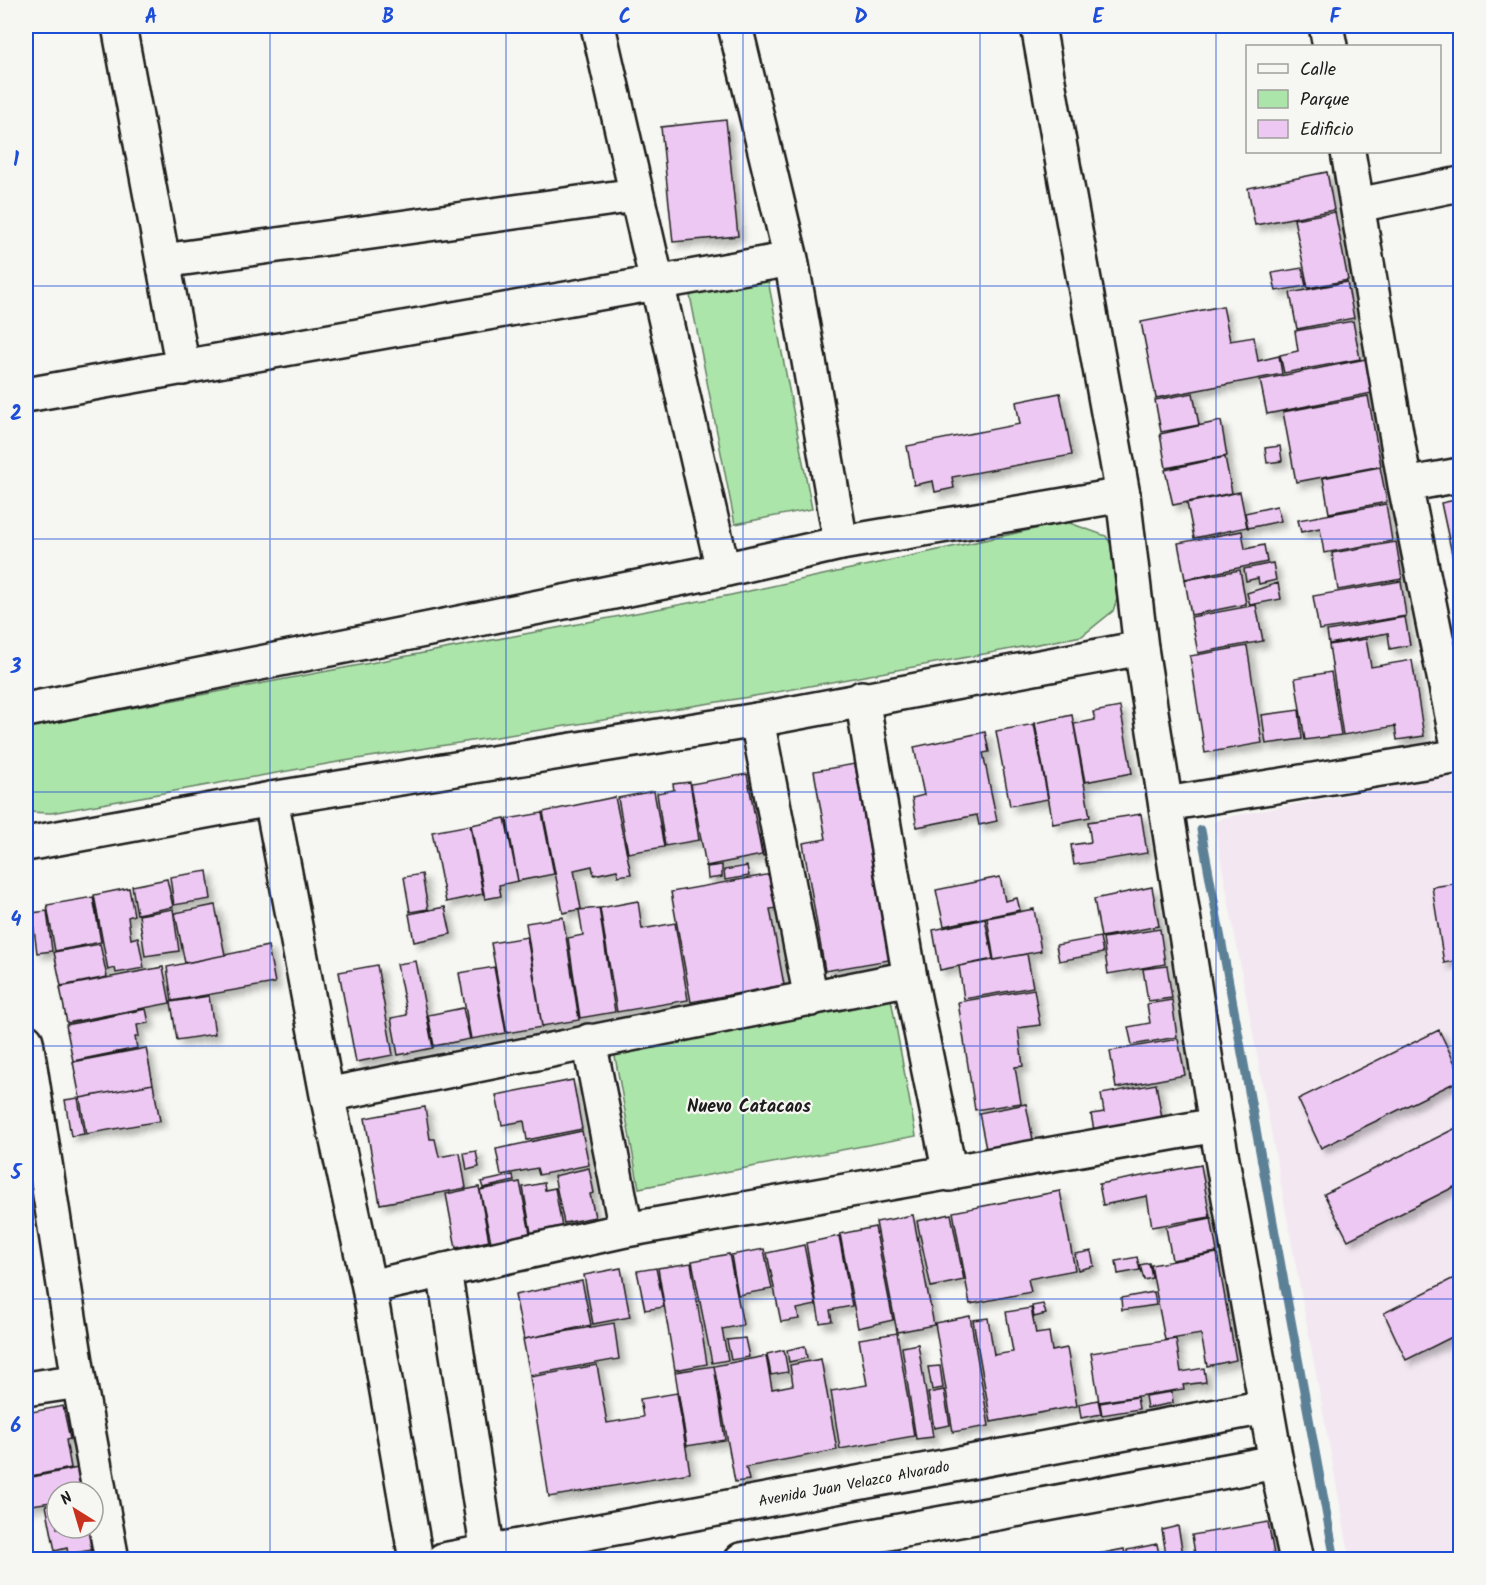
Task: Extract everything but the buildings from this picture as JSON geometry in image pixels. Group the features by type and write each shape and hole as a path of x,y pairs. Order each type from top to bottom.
{"street":[{"path":"119,26 183,368"},
{"path":"598,26 723,570"},
{"path":"735,26 791,259 841,543"},
{"path":"1038,26 1123,495 1141,648 1216,1125 1276,1462 1297,1560"},
{"path":"1326,26 1330,45"},
{"path":"1166,804 1461,756 1405,485 1348,153"},
{"path":"1358,205 1461,184"},
{"path":"163,261 636,195"},
{"path":"26,395 791,259"},
{"path":"1405,485 1461,475"},
{"path":"26,710 723,570 841,543 1123,495"},
{"path":"26,844 271,799 757,720 862,698 1141,648"},
{"path":"862,698 910,978 950,1174"},
{"path":"757,720 811,999"},
{"path":"271,799 327,1095 369,1287 416,1560"},
{"path":"327,1095 910,978"},
{"path":"26,1041 79,1381 112,1560"},
{"path":"590,1041 626,1230"},
{"path":"369,1287 626,1230 1216,1125"},
{"path":"444,1270 489,1555"},
{"path":"26,1389 79,1381"},
{"name":"Avenida Juan Velazco Alvarado","path":"443,1560 489,1555 1266,1407"},
{"path":"741,1560 1276,1462"}],"shaded area":[{"path":"1460,774 1460,1559 1350,1559 1214,823 1221,818"}],"green space":[{"path":"767,275 812,509 735,524 689,290"},
{"path":"1067,522 1106,536 1119,557 1122,584 1113,611 1082,636 749,697 338,762 51,813 26,812 26,728 731,595"},
{"path":"891,999 916,1136 639,1188 614,1051"}],"waterway":[{"path":"1201,830 1335,1560"}],"district":[{"name":"Nuevo Catacaos","path":"749,1106"}]}
